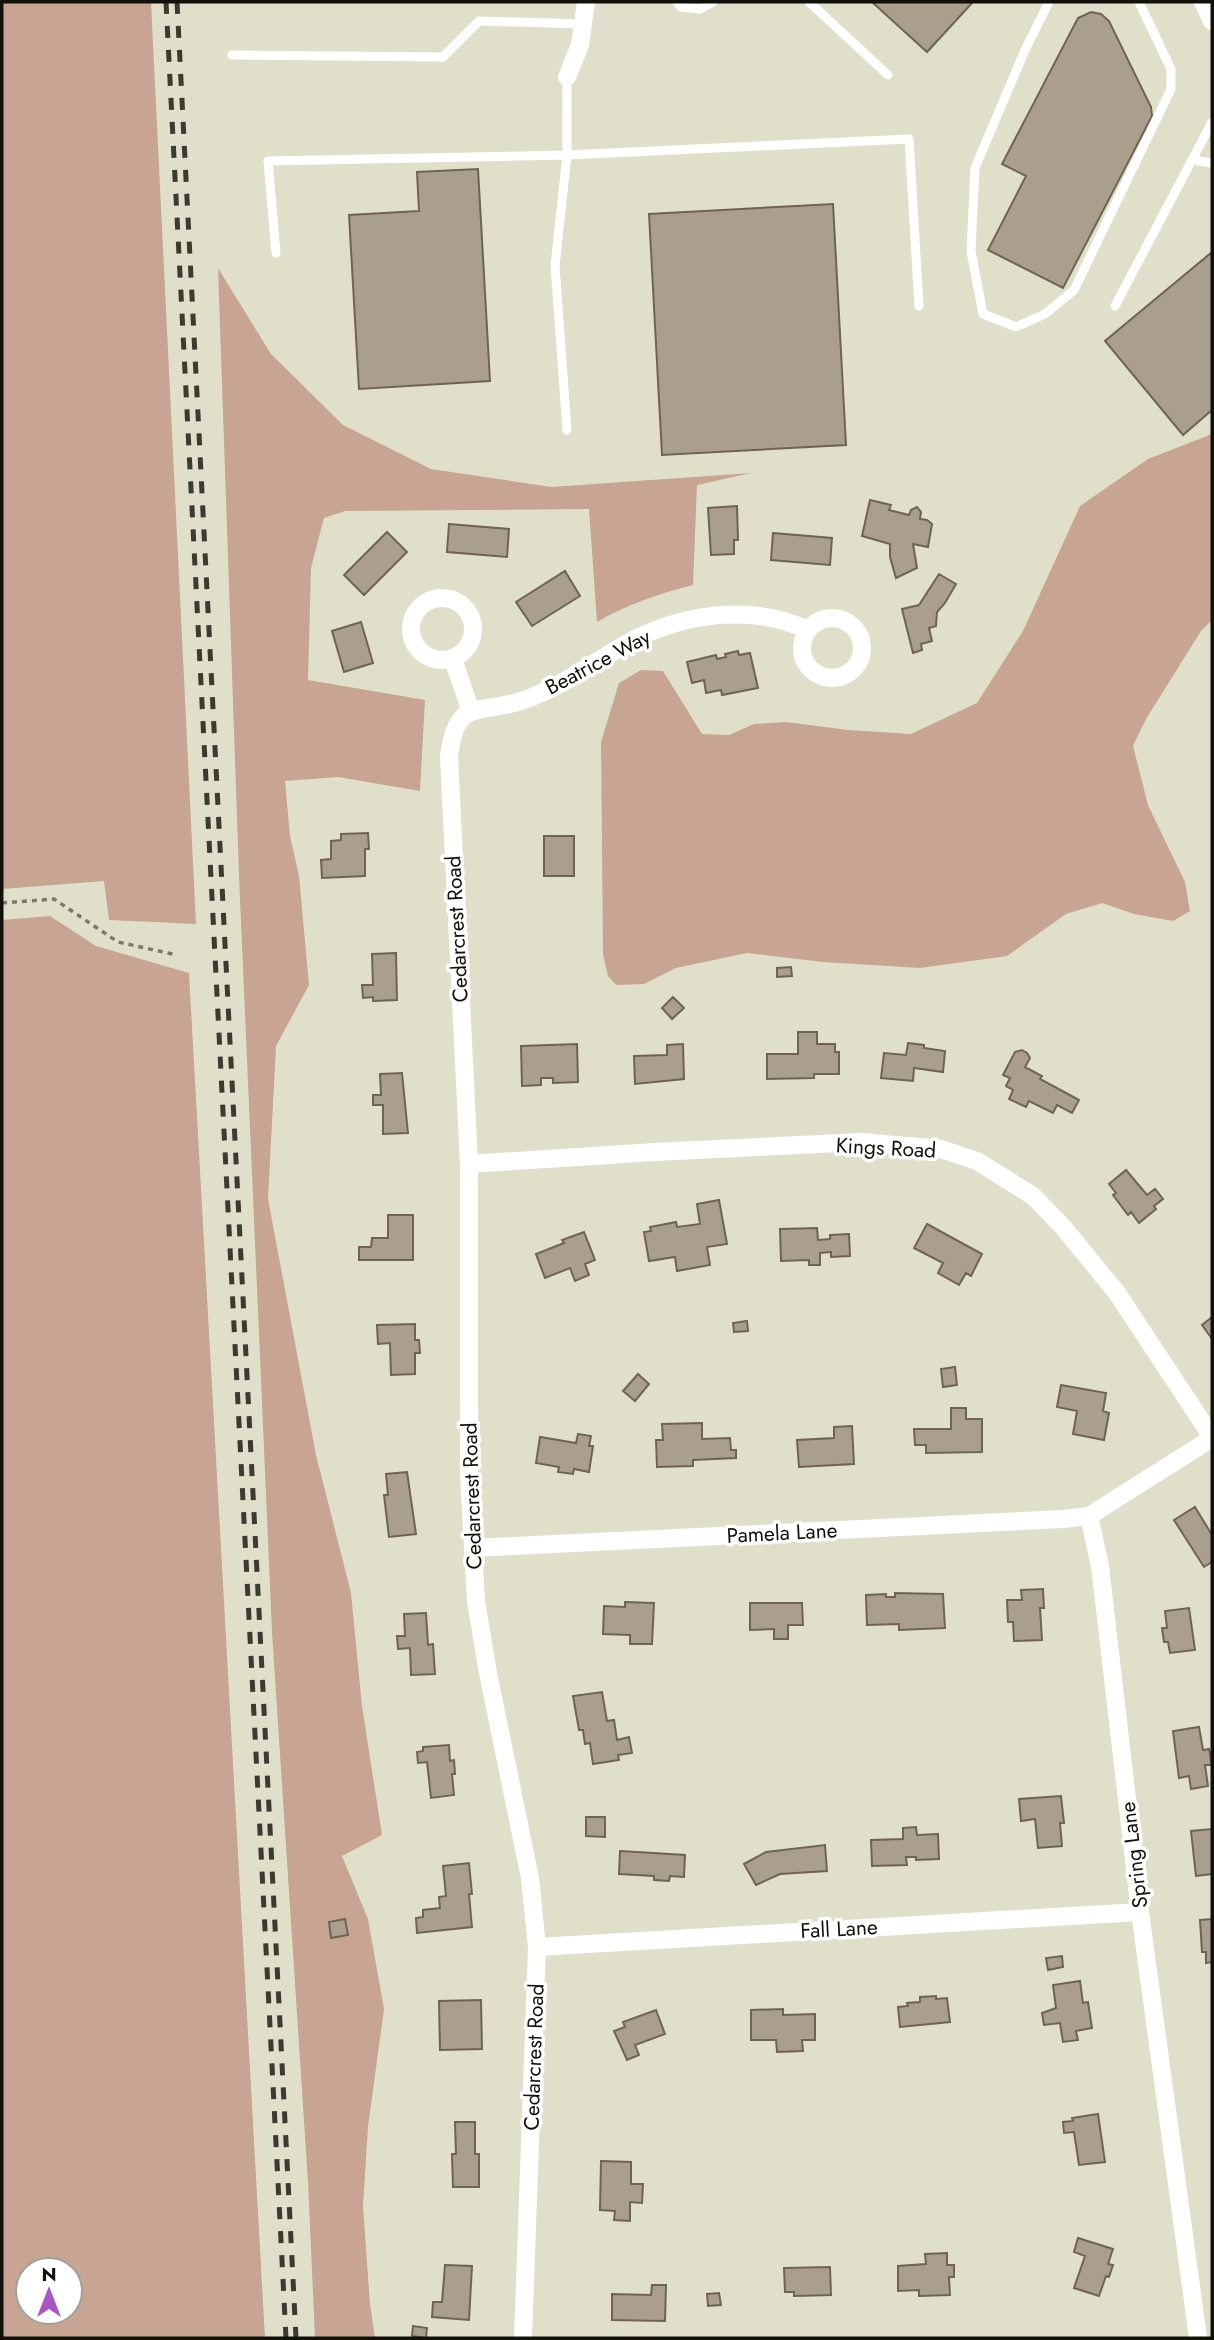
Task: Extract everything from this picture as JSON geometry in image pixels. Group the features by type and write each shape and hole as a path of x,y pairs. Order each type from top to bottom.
{"street":[{"path":"567,77 580,45 586,2"},
{"path":"1203,2 1212,21"},
{"name":"Beatrice Way","path":"471,712 484,707 514,703 543,692 640,637 684,622 713,615 748,614 782,619 808,630"},
{"path":"453,659 471,712"},
{"name":"Cedarcrest Road","path":"471,712 459,720 452,734 449,756 470,1164 470,1475 477,1601 488,1673 530,1878 537,1947 523,2338"},
{"name":"Kings Road","path":"470,1164 862,1142 942,1149 976,1161 1033,1196 1063,1227 1117,1293 1212,1437"},
{"path":"1089,1516 1212,1437"},
{"name":"Pamela Lane","path":"474,1548 1089,1516"},
{"name":"Spring Lane","path":"1089,1516 1100,1566 1140,1912 1198,2338"},
{"name":"Fall Lane","path":"537,1947 1140,1912"}],"lane":[{"path":"677,2 681,7 700,9 713,2"},
{"path":"809,2 888,75"},
{"path":"1049,2 1025,50 975,168 971,251 983,314 1016,327 1045,314 1073,290 1171,89 1171,69 1139,2"},
{"path":"232,55 443,57 479,21 584,24"},
{"path":"567,77 567,155 555,266 567,430"},
{"path":"1115,306 1212,122"},
{"path":"276,253 268,161 567,155 909,139 919,306"},
{"path":"1192,160 1212,163"}],"path":[{"path":"2,903 54,900 118,943 177,955"}],"shaded area":[{"path":"2,2 151,2 196,924 109,920 104,881 2,889"},
{"path":"218,268 271,354 343,425 431,469 551,487 751,473 697,485 693,585 644,600 597,622 589,509 345,511 324,518 311,568 308,680 425,700 420,791 338,777 285,781 290,836 299,876 309,985 276,1046 268,1199 316,1455 351,1593 362,1706 382,1835 342,1856 368,1919 384,2009 368,2127 363,2206 375,2338 315,2338 308,2182 272,1632 239,876"},
{"path":"1212,434 1212,620 1201,631 1146,719 1133,746 1148,805 1185,882 1190,911 1173,921 1134,914 1102,903 1066,914 1007,956 920,968 823,962 747,953 676,968 644,984 616,985 608,976 603,954 601,742 619,683 641,670 663,671 702,734 729,735 754,724 786,722 911,734 977,703 1023,631 1080,506 1148,459"},
{"path":"50,916 96,946 189,973 265,2338 2,2338 2,920"}],"building":[{"path":"872,2 973,2 927,52"},
{"path":"1091,12 1101,14 1109,21 1151,107 1152,116 1063,288 988,250 1026,176 1002,164 1078,18"},
{"path":"478,169 490,381 359,389 349,215 419,211 417,172"},
{"path":"833,204 846,445 662,455 649,214"},
{"path":"1212,252 1212,410 1183,435 1105,341"},
{"path":"870,500 891,505 889,510 909,515 911,510 917,507 921,512 920,519 932,524 928,547 913,544 917,568 896,578 890,557 890,544 862,536"},
{"path":"737,506 738,540 734,540 734,554 711,555 708,508"},
{"path":"449,524 509,529 507,557 447,552"},
{"path":"387,532 407,552 364,595 344,575"},
{"path":"773,533 832,538 830,565 771,560"},
{"path":"565,571 580,596 532,626 516,602"},
{"path":"939,574 956,584 937,612 936,626 929,628 932,641 921,644 922,650 913,653 902,609 919,605"},
{"path":"361,622 373,663 344,672 332,631"},
{"path":"738,651 739,655 750,653 758,688 722,695 721,690 706,693 704,680 692,683 687,662 716,655 717,659"},
{"path":"368,833 369,849 365,849 365,876 322,878 321,860 331,859 331,841 341,840 341,834"},
{"path":"544,836 574,836 574,876 544,876"},
{"path":"396,953 397,1000 373,1001 373,997 363,998 362,985 373,985 372,954"},
{"path":"791,967 792,976 777,977 777,968"},
{"path":"673,997 684,1008 672,1019 662,1008"},
{"path":"798,1032 817,1032 817,1044 835,1044 835,1052 839,1052 839,1074 814,1074 814,1078 767,1079 767,1054 798,1054"},
{"path":"908,1043 945,1051 943,1072 914,1068 913,1081 881,1078 884,1053 906,1055"},
{"path":"577,1044 578,1082 553,1083 553,1078 541,1078 541,1085 522,1086 521,1046"},
{"path":"683,1044 684,1079 635,1084 634,1056 667,1055 667,1045"},
{"path":"1022,1050 1030,1058 1025,1067 1042,1076 1040,1079 1079,1100 1072,1113 1057,1105 1053,1113 1029,1101 1026,1107 1009,1099 1013,1090 1006,1086 1010,1078 1003,1075 1015,1052"},
{"path":"402,1073 408,1133 383,1134 383,1105 373,1105 373,1095 381,1095 380,1074"},
{"path":"1126,1170 1147,1195 1155,1189 1163,1199 1154,1206 1156,1209 1139,1223 1131,1212 1128,1215 1113,1195 1116,1193 1109,1184"},
{"path":"719,1200 727,1244 707,1247 710,1265 677,1271 675,1257 649,1261 644,1232 651,1231 650,1227 676,1222 677,1227 700,1224 697,1204"},
{"path":"388,1215 413,1215 413,1260 359,1260 359,1247 371,1247 372,1238 388,1238"},
{"path":"927,1224 982,1254 971,1276 966,1273 959,1285 938,1273 943,1263 914,1248"},
{"path":"817,1228 818,1240 830,1239 830,1235 849,1234 850,1256 831,1257 831,1252 820,1253 820,1265 809,1265 809,1260 781,1261 780,1229"},
{"path":"584,1232 595,1260 585,1264 589,1275 575,1281 570,1268 545,1278 536,1254"},
{"path":"1212,1317 1212,1339 1202,1325"},
{"path":"747,1321 748,1331 734,1332 733,1323"},
{"path":"415,1324 415,1340 419,1340 420,1353 415,1353 415,1374 391,1375 390,1343 378,1344 377,1325"},
{"path":"955,1367 957,1385 943,1387 941,1369"},
{"path":"638,1374 649,1384 635,1401 623,1391"},
{"path":"1061,1385 1106,1393 1103,1411 1109,1413 1104,1440 1073,1434 1077,1411 1057,1407"},
{"path":"951,1408 966,1408 966,1419 982,1419 982,1452 926,1453 926,1445 915,1445 914,1429 951,1429"},
{"path":"702,1423 702,1439 730,1438 731,1450 736,1450 736,1458 693,1460 693,1466 657,1467 656,1440 663,1440 662,1424"},
{"path":"852,1426 854,1464 799,1467 797,1440 834,1438 834,1427"},
{"path":"578,1434 591,1436 589,1446 593,1446 589,1472 574,1469 573,1474 558,1472 559,1467 536,1463 540,1437 576,1443"},
{"path":"407,1472 416,1534 389,1537 384,1495 388,1495 386,1474"},
{"path":"1195,1507 1212,1535 1212,1562 1204,1567 1174,1520"},
{"path":"1043,1589 1044,1608 1040,1608 1042,1640 1014,1641 1013,1622 1008,1622 1007,1600 1022,1600 1021,1590"},
{"path":"895,1593 943,1594 945,1628 899,1630 899,1624 867,1625 866,1595 886,1594 886,1597 895,1597"},
{"path":"625,1602 654,1603 652,1644 630,1644 630,1635 603,1634 604,1606 625,1607"},
{"path":"750,1603 802,1603 803,1625 788,1625 788,1639 774,1639 774,1629 750,1630"},
{"path":"1189,1608 1195,1650 1170,1653 1168,1642 1164,1642 1162,1628 1167,1628 1165,1611"},
{"path":"426,1613 428,1645 433,1644 435,1674 411,1675 410,1648 398,1649 397,1636 405,1636 404,1614"},
{"path":"602,1692 607,1721 614,1720 617,1740 629,1737 632,1753 618,1755 619,1760 593,1764 590,1743 585,1744 583,1730 579,1730 573,1696"},
{"path":"1199,1727 1203,1750 1209,1749 1212,1765 1205,1765 1208,1786 1191,1789 1189,1776 1179,1778 1173,1731"},
{"path":"449,1745 450,1761 454,1760 454,1795 431,1798 427,1762 418,1763 417,1752 423,1751 423,1747"},
{"path":"1061,1796 1064,1823 1060,1823 1062,1846 1038,1848 1035,1819 1021,1821 1019,1799"},
{"path":"586,1817 605,1817 605,1837 586,1836"},
{"path":"916,1827 917,1835 938,1834 939,1859 916,1860 916,1857 906,1857 907,1865 872,1866 871,1840 903,1839 903,1828"},
{"path":"1212,1829 1212,1874 1196,1876 1191,1831"},
{"path":"825,1845 827,1871 780,1874 756,1885 744,1864 766,1852"},
{"path":"620,1851 685,1855 684,1877 670,1876 669,1881 654,1880 654,1876 619,1874"},
{"path":"469,1863 472,1927 417,1933 416,1918 423,1917 423,1910 440,1908 439,1897 446,1896 443,1866"},
{"path":"345,1919 348,1935 331,1938 329,1922"},
{"path":"1212,1919 1212,1962 1206,1963 1206,1952 1202,1952 1200,1920"},
{"path":"1062,1956 1063,1967 1048,1970 1046,1958"},
{"path":"1080,1981 1083,2003 1088,2002 1092,2028 1076,2031 1078,2040 1063,2042 1060,2023 1044,2025 1042,2013 1056,2008 1053,1985"},
{"path":"936,1996 936,1999 947,1998 950,2022 900,2027 898,2007 920,2002 920,1997"},
{"path":"481,2000 482,2049 440,2050 439,2001"},
{"path":"783,2009 783,2015 815,2014 815,2040 802,2040 803,2051 777,2052 776,2040 751,2040 751,2010"},
{"path":"656,2010 665,2034 635,2045 639,2055 627,2060 614,2031 625,2027 623,2022"},
{"path":"1098,2114 1105,2162 1079,2165 1074,2132 1064,2133 1063,2122"},
{"path":"455,2122 475,2122 479,2187 453,2187"},
{"path":"601,2161 631,2162 631,2184 643,2184 642,2203 630,2202 630,2221 614,2220 615,2211 600,2210"},
{"path":"1078,2238 1113,2249 1108,2264 1113,2265 1099,2296 1074,2288 1085,2256 1074,2252"},
{"path":"947,2253 947,2265 954,2265 954,2277 949,2277 950,2295 919,2296 919,2290 898,2291 898,2266 926,2264 925,2254"},
{"path":"445,2265 472,2266 469,2320 432,2317 433,2302 442,2302"},
{"path":"830,2267 831,2295 794,2296 794,2292 785,2292 784,2268"},
{"path":"652,2285 666,2285 665,2321 612,2320 612,2294 651,2295"},
{"path":"719,2293 721,2305 708,2306 707,2294"},
{"path":"413,2326 427,2328 426,2338 412,2336"}],"railway":[{"path":"166,2 286,2338"},
{"path":"177,2 296,2338"}]}
